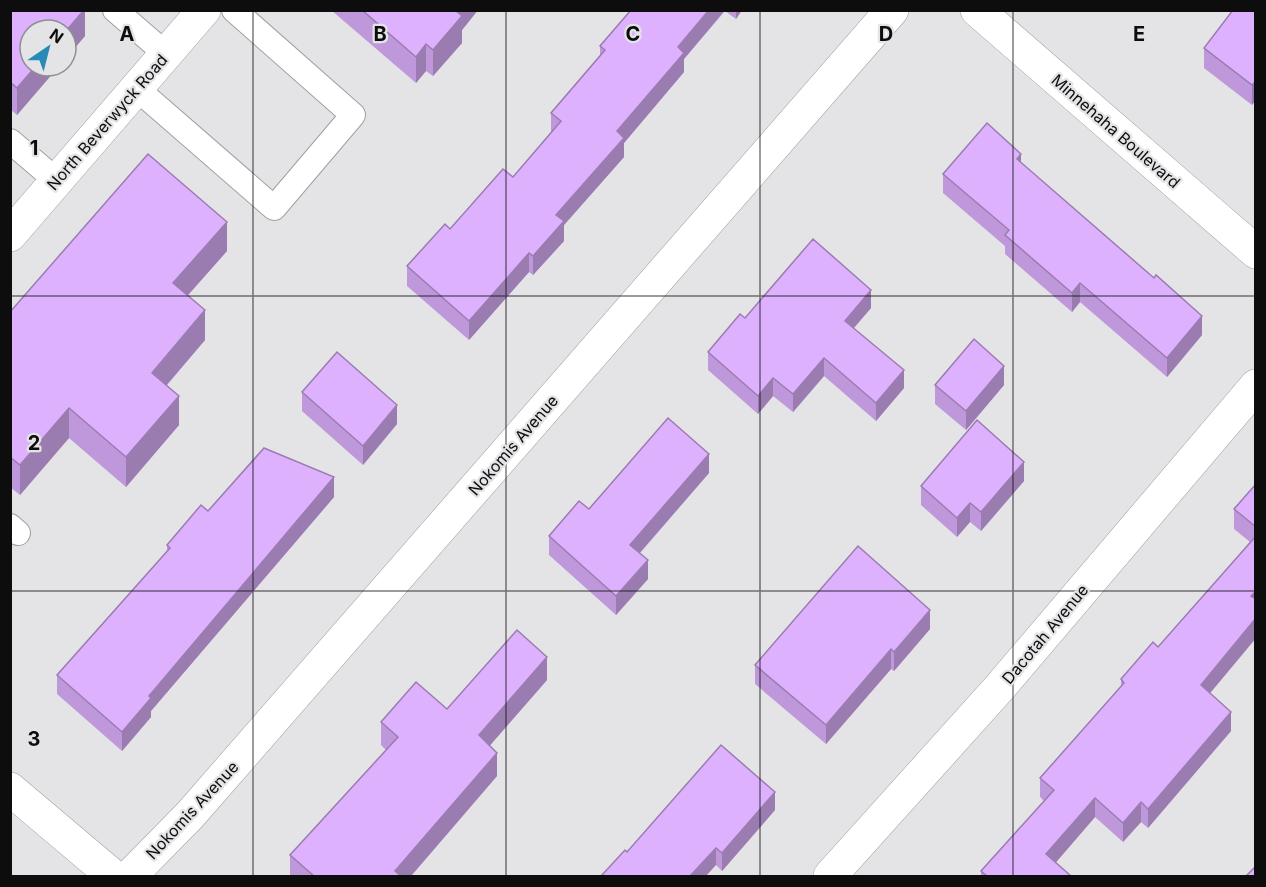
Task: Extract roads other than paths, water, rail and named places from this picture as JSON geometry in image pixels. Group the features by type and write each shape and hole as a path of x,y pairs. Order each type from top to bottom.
{"street":[{"name":"North Beverwyck Road","path":"10,235 204,10"},
{"name":"Nokomis Avenue","path":"130,876 190,815 892,10"},
{"name":"Minnehaha Boulevard","path":"977,10 1256,252"},
{"name":"Dacotah Avenue","path":"830,876 1000,687 1256,386"},
{"path":"10,789 113,876"}],"lane":[{"path":"115,10 166,54"},
{"path":"136,88 274,208 353,115 234,10"},
{"path":"10,141 57,181"}]}
